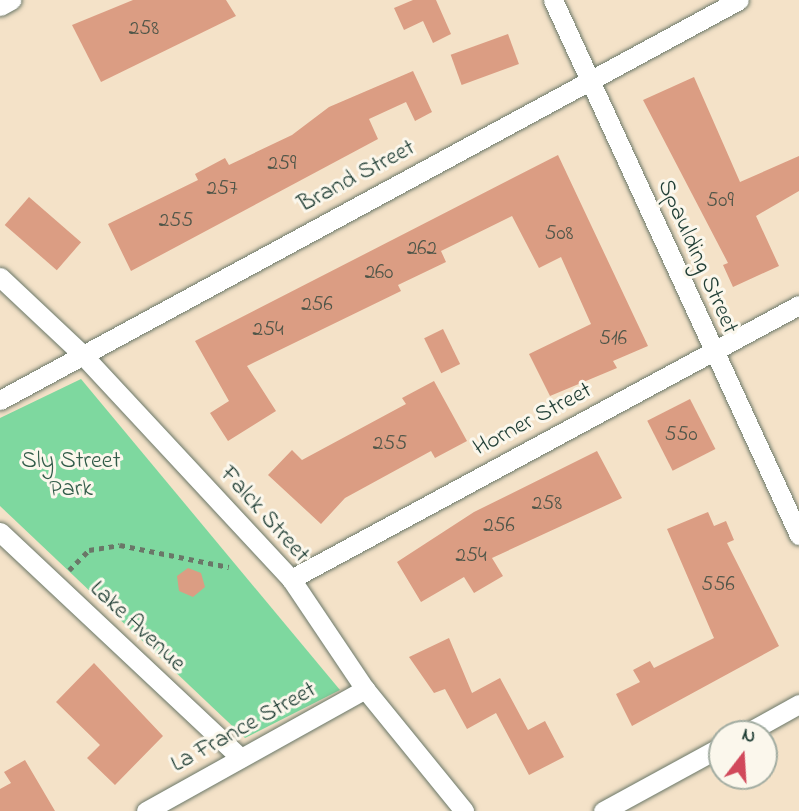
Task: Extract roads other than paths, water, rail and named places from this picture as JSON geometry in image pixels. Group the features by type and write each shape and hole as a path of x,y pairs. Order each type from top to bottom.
{"street":[{"path":"0,6 11,0"},
{"name":"Spaulding Street","path":"553,0 799,535"},
{"name":"Brand Street","path":"0,400 80,352 739,0"},
{"name":"Falck Street","path":"0,277 80,352 291,579 365,688 464,811"},
{"name":"Horner Street","path":"291,579 799,305"},
{"name":"Lake Avenue","path":"0,532 241,758"},
{"name":"La France Street","path":"146,811 365,688"},
{"path":"770,720 799,704"},
{"path":"603,811 708,754"}],"park label":[{"name":"Sly Street Park","path":"71,476"}]}
